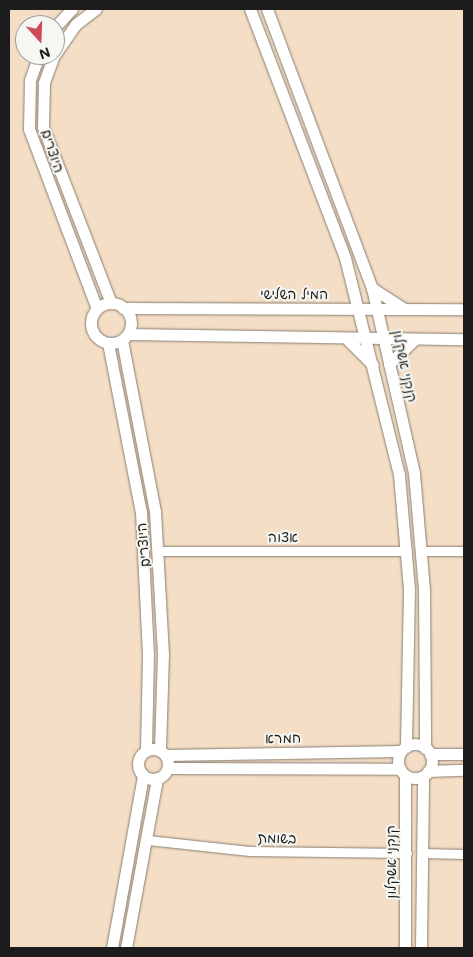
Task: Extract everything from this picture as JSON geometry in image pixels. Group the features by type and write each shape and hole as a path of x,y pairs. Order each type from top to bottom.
{"street":[{"name":"היוצרים","path":"65,40 76,24 96,9"},
{"path":"250,9 355,289 375,367 399,475 407,551 404,749"},
{"name":"קנקני אשקלון","path":"267,9 372,288 414,473 422,551 428,751 426,774"},
{"name":"היוצרים","path":"35,65 30,80 29,129 97,309"},
{"name":"היוצרים","path":"51,65 44,83 43,127 111,304"},
{"path":"372,288 407,310"},
{"path":"330,309 355,289"},
{"path":"125,337 131,318 123,308 111,304 97,309 91,319 93,332 108,343 125,337 368,341 464,339"},
{"name":"המיל השלישי","path":"123,308 361,308 377,311 464,309"},
{"name":"היוצרים","path":"125,337 143,433 158,551 163,753"},
{"path":"389,364 416,339"},
{"path":"348,340 375,367"},
{"name":"היוצרים","path":"108,343 141,512 148,654 146,750"},
{"name":"אצוה","path":"158,551 407,551"},
{"path":"422,551 464,551"},
{"name":"קנקני אשקלון","path":"404,749 402,772 407,853 405,948"},
{"name":"חמרא","path":"163,753 404,749 428,751"},
{"path":"112,948 143,775 137,764 146,750 163,753 168,768"},
{"path":"428,751 464,754"},
{"path":"126,948 148,840 157,779 168,768 426,774 464,770"},
{"path":"421,948 422,853 426,774"},
{"path":"143,775 157,779"},
{"name":"בשומת","path":"148,840 249,851 407,853"},
{"path":"422,853 464,854"}]}
